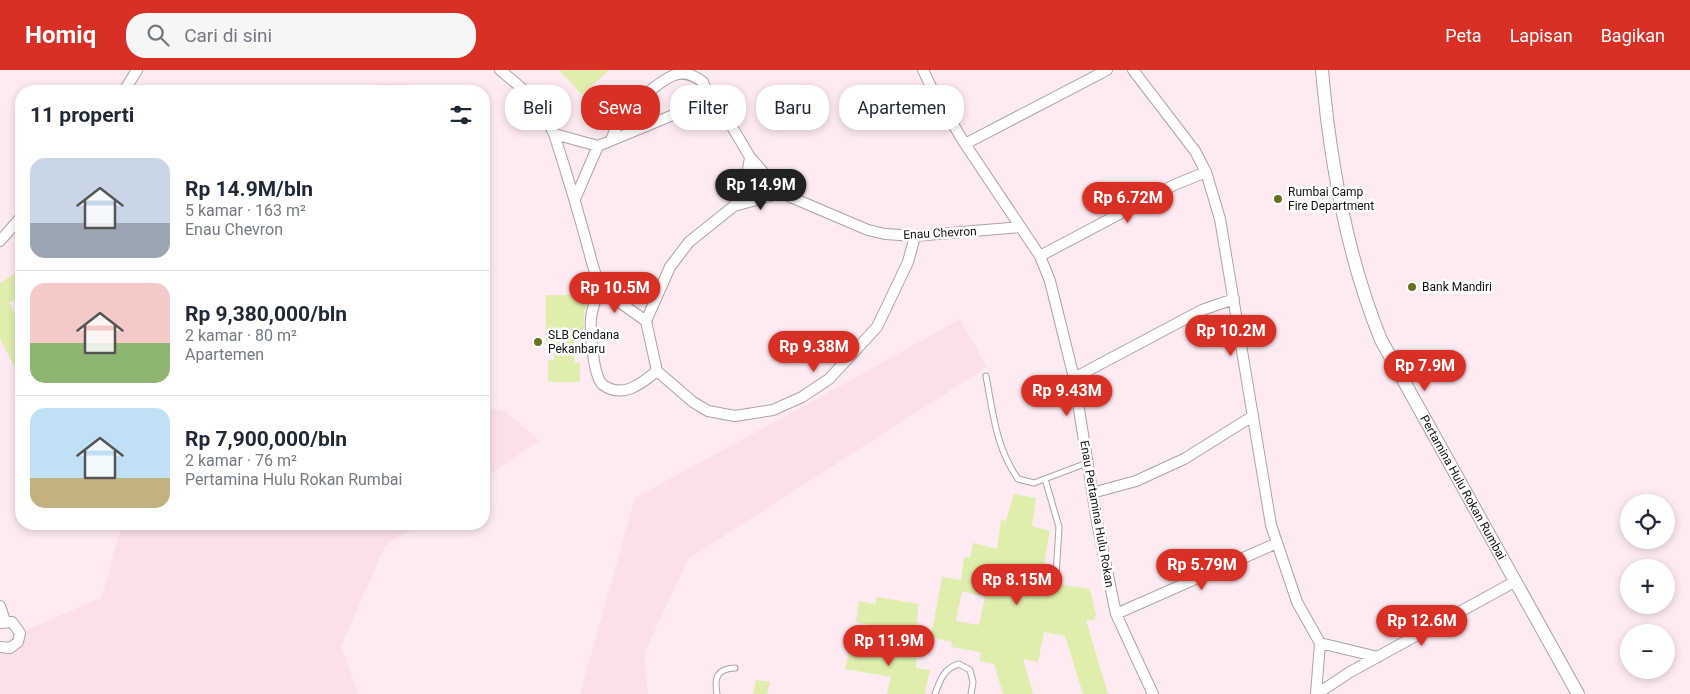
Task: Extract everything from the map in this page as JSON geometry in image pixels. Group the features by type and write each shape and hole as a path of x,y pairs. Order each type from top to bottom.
{"street":[{"path":"128,85 138,70"},
{"path":"500,70 532,96 545,115 554,134 575,199 598,287 591,318 591,336 598,377 602,384 626,391 639,385 657,371"},
{"name":"Enau Pertamina Hulu Rokan","path":"923,70 933,92 1040,256 1057,306 1074,378 1092,493 1116,614 1154,694"},
{"path":"966,144 1107,70"},
{"path":"1133,70 1196,151 1206,172 1220,218 1271,525 1297,602 1320,643 1316,694"},
{"name":"Pertamina Hulu Rokan Rumbai","path":"1322,70 1328,134 1337,182 1365,300 1390,357 1578,694"},
{"path":"611,140 619,122 632,108 656,87 677,74 686,74 703,82 704,85"},
{"path":"554,134 598,146 670,116"},
{"name":"Enau Chevron","path":"734,130 750,157 781,193 868,230 886,234 915,236 1020,227"},
{"path":"575,199 598,146"},
{"path":"734,206 746,183 750,157"},
{"path":"1040,256 1174,185 1206,172"},
{"path":"781,193 734,206 689,242 670,267 646,321 657,371 693,402 708,411 735,416 773,410 802,397 829,379 877,327 905,270 915,236"},
{"path":"2,240 15,224"},
{"path":"2,240 15,232"},
{"path":"598,287 646,321"},
{"path":"1074,378 1202,310 1234,299"},
{"path":"1092,493 1136,481 1184,459 1253,416"},
{"path":"1116,614 1277,543"},
{"path":"1316,694 1350,672 1516,581"},
{"path":"0,606 2,622 12,622 20,633 18,642 10,648 0,647"},
{"path":"1320,643 1378,657"}],"lane":[{"path":"986,376 999,444 1009,466 1018,479 1034,482 1087,463"},
{"path":"1045,479 1059,527 1056,576"},
{"path":"935,694 942,676 951,666 959,664 970,670 973,682 971,694"},
{"path":"717,694 715,683 719,672 724,668 735,668"}],"shaded area":[{"path":"0,70 1690,70 1690,694 0,694"},
{"path":"403,83 406,85 371,85"},
{"path":"960,319 987,367 688,559 644,654 648,694 580,694 635,498"},
{"path":"490,410 504,410 539,441 490,474"},
{"path":"120,530 408,530 385,546 341,646 358,694 0,694 0,644 10,648 20,633 102,597"}],"building":[{"path":"559,70 609,70 593,85 581,85 581,94"},
{"path":"15,274 15,300 9,303 15,314 15,368 0,339 0,283"},
{"name":"SLB Cendana Pekanbaru","path":"546,295 584,295 584,304 587,304 584,312 584,340 574,340 574,363 580,363 580,382 548,382 548,360 554,360 554,342 546,342"},
{"path":"1014,494 1036,498 1032,526 1050,531 1041,581 1090,589 1096,615 1094,620 1086,620 1108,694 1083,694 1065,636 1044,632 1038,662 1023,659 1033,694 1003,694 994,664 979,661 981,652 951,647 952,642 931,637 942,577 961,580 964,557 970,558 973,543 997,549 1001,520 1006,521","holes":["962,591 985,597 979,625 956,621"]},
{"path":"877,597 918,604 917,635 856,622 859,601 875,604"},
{"path":"851,641 917,652 916,668 930,670 925,694 887,694 891,677 845,669"},
{"path":"756,680 770,682 767,694 753,694"}],"place":[{"name":"Rumbai Camp Fire Department","path":"1278,199"},
{"name":"Bank Mandiri","path":"1412,287"},
{"name":"SLB Cendana Pekanbaru","path":"538,342"}]}
